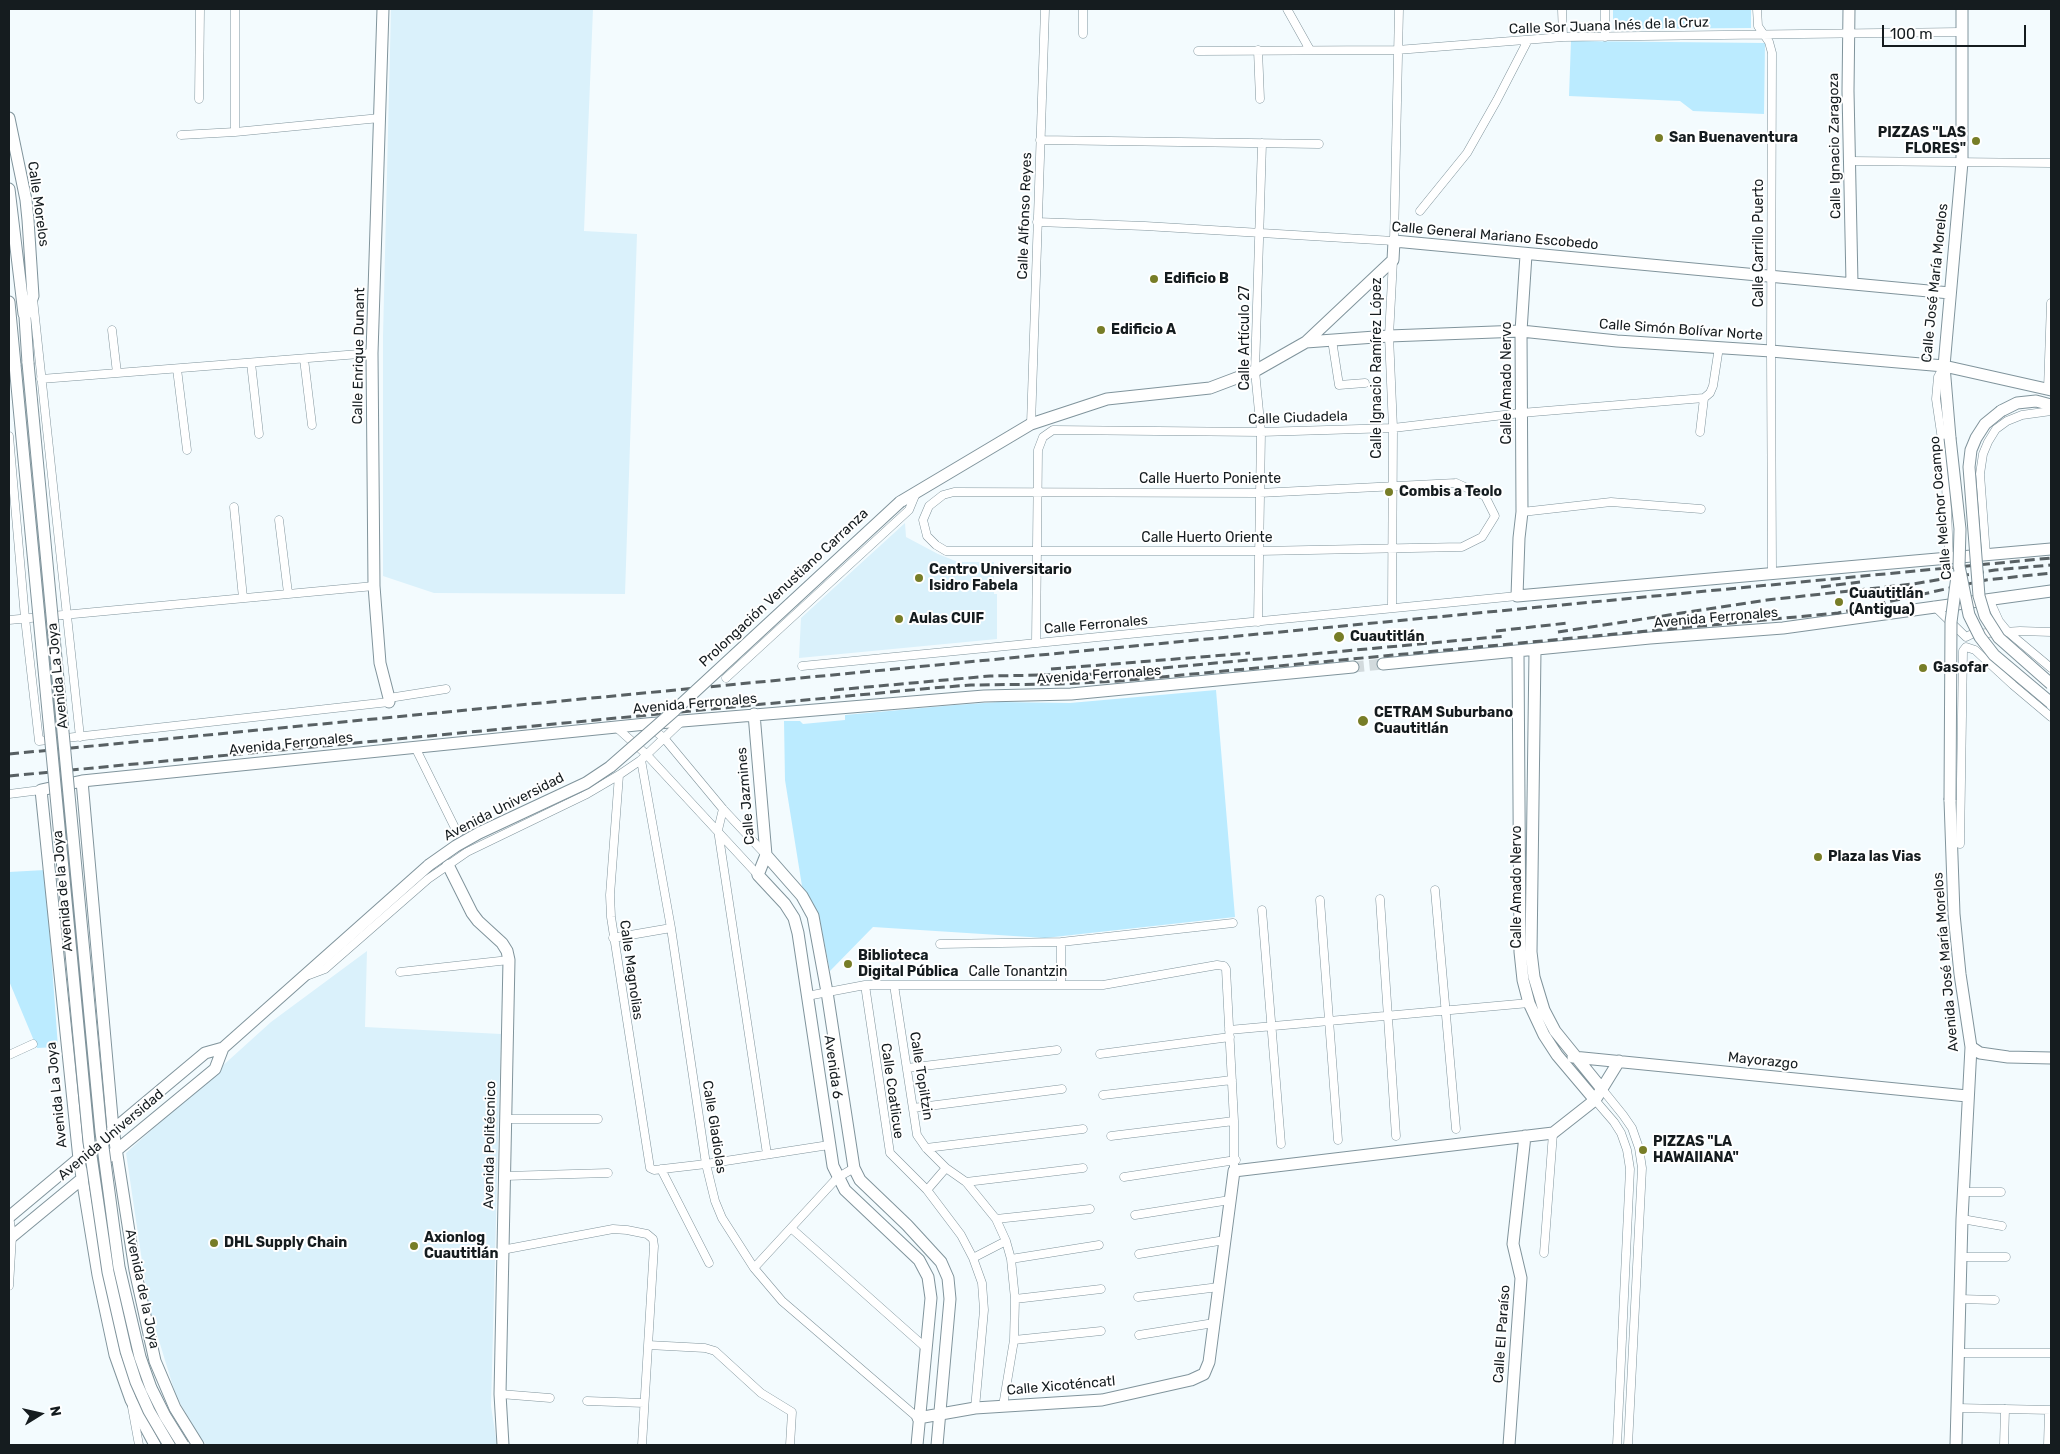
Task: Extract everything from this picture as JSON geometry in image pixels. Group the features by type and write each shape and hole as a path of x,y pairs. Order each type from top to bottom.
{"main road":[{"name":"Calle Enrique Dunant","path":"383,9 372,353 374,586 380,663 389,700"},
{"name":"Calle Ignacio Zaragoza","path":"1849,9 1852,283"},
{"name":"Calle José María Morelos","path":"1944,366 1962,162 1962,9"},
{"name":"Calle Morelos","path":"9,118 26,200 33,296 25,319"},
{"name":"Avenida de la Joya","path":"9,189 25,319 101,1132 119,1267 140,1356 151,1388 165,1416 184,1445"},
{"name":"Calle General Mariano Escobedo","path":"1394,241 1526,255 1950,293"},
{"name":"Calle Ignacio Ramírez López","path":"1393,260 1394,241"},
{"name":"Calle Amado Nervo","path":"1517,596 1522,512 1521,331 1526,255"},
{"name":"Prolongación Venustiano Carranza","path":"675,710 900,502 1031,424 1107,398 1210,388 1255,371 1306,342 1393,260"},
{"path":"9,302 10,321"},
{"name":"Avenida de la Joya","path":"10,321 89,1142 108,1272 126,1351 136,1382 149,1411 169,1445"},
{"name":"Calle Simón Bolívar Norte","path":"1306,342 1389,336 1521,331 1617,341 1770,351 1944,366 2050,390"},
{"name":"Calle Melchor Ocampo","path":"1944,366 1960,529 1959,566 1969,615 1980,637 1994,656 2051,703"},
{"path":"2051,405 2036,401 2017,403 2000,410 1985,424 1976,438 1971,450 1968,467 1979,596 1985,616 1999,638 2051,684"},
{"path":"1517,596 1772,572 1804,572 2051,549"},
{"name":"Avenida José María Morelos","path":"1956,1445 1960,1257 1971,1047 1960,974 1954,914 1950,800 1951,622 1959,566"},
{"name":"Avenida Ferronales","path":"1383,664 1535,651 1650,638 1782,628 2051,591"},
{"name":"Calle Amado Nervo","path":"1535,651 1531,952 1536,988 1544,1010 1555,1031 1602,1089"},
{"name":"Calle Amado Nervo","path":"1518,652 1520,952 1523,980 1529,1003 1557,1055 1595,1100"},
{"name":"Avenida Ferronales","path":"41,790 82,781 616,726 984,696 1071,694 1352,667"},
{"name":"Avenida Universidad","path":"9,1217 113,1128 204,1054 223,1048 429,865 479,833 586,783 610,767 675,710"},
{"name":"Calle Jazmines","path":"754,714 766,855 758,875"},
{"path":"82,781 113,1128 134,1270 155,1361 175,1408 198,1445"},
{"name":"Avenida La Joya","path":"41,790 82,1179 115,1355 131,1400 155,1445"},
{"name":"Avenida 6","path":"766,855 809,905 818,937 854,1168 860,1180 907,1225 941,1262 948,1278 950,1299 937,1445"},
{"name":"Avenida Politécnico","path":"448,865 472,913 502,943 507,951 509,960 500,1394 503,1445"},
{"name":"Avenida 6","path":"758,875 785,904 794,918 798,933 832,1166 837,1178 844,1190 919,1260 928,1277 931,1298 918,1418 917,1445"},
{"path":"1971,1047 1980,1053 2051,1058"},
{"name":"Avenida Universidad","path":"10,1237 214,1069 223,1048"},
{"name":"Mayorazgo","path":"1557,1055 1967,1096"},
{"path":"1214,1323 1235,1165 1553,1133 1595,1100 1619,1061"},
{"name":"Calle El Paraíso","path":"1510,1445 1521,1278 1513,1244 1525,1136"},
{"path":"894,1237 907,1225"},
{"name":"Calle Xicoténcatl","path":"918,1418 975,1408 1102,1400 1191,1380 1204,1374 1209,1362 1214,1323"}],"street":[{"path":"199,99 200,9"},
{"path":"235,9 235,132"},
{"name":"Calle Alfonso Reyes","path":"1031,424 1045,9"},
{"path":"1082,34 1083,9"},
{"path":"1287,9 1310,50"},
{"name":"Calle Ignacio Ramírez López","path":"1394,241 1398,9"},
{"path":"1562,9 1563,37"},
{"path":"1605,9 1605,37"},
{"name":"Calle Carrillo Puerto","path":"1757,9 1757,22 1769,42 1772,52 1770,351 1772,572"},
{"name":"Calle Sor Juana Inés de la Cruz","path":"1198,51 1397,50 1563,37 1763,33 1848,35 1961,32"},
{"path":"1420,211 1467,153 1528,40"},
{"path":"1258,50 1260,98"},
{"path":"181,135 235,132 380,118"},
{"path":"1040,140 1319,144"},
{"name":"Calle Artículo 27","path":"1258,622 1260,432 1255,371 1262,144"},
{"path":"1850,161 2051,163"},
{"name":"Calle General Mariano Escobedo","path":"1037,222 1145,226 1394,241"},
{"name":"Calle Ignacio Ramírez López","path":"1392,607 1393,428 1389,336 1393,260"},
{"name":"Avenida La Joya","path":"9,436 25,618 39,741 80,737 33,296"},
{"path":"2050,390 2051,304"},
{"path":"112,330 117,373"},
{"path":"1332,340 1339,385 1365,383"},
{"path":"1700,432 1704,398 1713,386 1719,348"},
{"path":"41,380 372,353"},
{"path":"304,359 312,425"},
{"path":"251,363 259,434"},
{"name":"Calle José María Morelos","path":"1944,366 1938,377 1936,399 1945,460 1949,559"},
{"path":"177,369 187,450"},
{"name":"Calle Ciudadela","path":"1037,491 1038,450 1043,437 1053,430 1260,432 1393,428 1521,413 1704,398"},
{"path":"1986,555 1980,474 1982,454 1996,429 2007,421 2022,415 2051,411"},
{"name":"Calle Huerto Poniente","path":"923,520 929,506 943,496 954,492 1259,493 1456,483 1485,496 1495,516"},
{"path":"1036,643 1037,491"},
{"name":"Prolongación Venustiano Carranza","path":"726,678 909,510 916,493"},
{"path":"1522,512 1611,502 1702,509"},
{"path":"234,507 244,598"},
{"name":"Calle Huerto Oriente","path":"923,520 927,536 946,551 1259,551 1462,547 1482,537 1495,516"},
{"path":"279,520 288,593"},
{"path":"9,620 374,586"},
{"path":"1392,607 1517,596"},
{"path":"1989,599 2008,632 2051,668"},
{"path":"1934,606 1966,637 1972,634 2051,632"},
{"name":"Calle Ferronales","path":"802,666 977,647 1258,622 1392,607"},
{"path":"1960,844 1962,651 1966,646 1975,650 2012,685 2051,717"},
{"path":"80,737 389,700 446,689"},
{"name":"Avenida Universidad","path":"305,977 325,969 428,878 467,852 584,795 619,774 643,757 682,721"},
{"name":"Avenida 6","path":"646,724 664,738 723,808 766,855"},
{"name":"Avenida 6","path":"616,726 643,757 718,830 758,875"},
{"path":"415,747 458,834"},
{"path":"1520,748 1533,747"},
{"name":"Calle Gladiolas","path":"643,757 671,928 706,1164 715,1201 722,1218 754,1268 782,1301 918,1418"},
{"name":"Calle Magnolias","path":"619,774 610,895 613,938 650,1168 661,1169"},
{"path":"9,794 41,790"},
{"path":"723,808 718,830 767,1154"},
{"path":"1436,890 1456,1130"},
{"path":"1380,899 1396,1136"},
{"path":"1320,900 1338,1140"},
{"path":"1520,902 1532,902"},
{"path":"1262,910 1281,1144"},
{"path":"940,944 1061,942 1233,924"},
{"path":"613,938 671,928"},
{"path":"1061,942 1061,985"},
{"path":"400,972 509,960"},
{"name":"Calle Tonantzin","path":"807,996 865,985 1103,985 1217,965 1224,966 1226,970 1230,1034"},
{"name":"Calle Coatlicue","path":"865,985 888,1148 893,1158 927,1190 961,1235 973,1258 982,1283 984,1310 975,1408"},
{"name":"Calle Topiltzin","path":"894,985 917,1135 926,1148 946,1168 966,1182 996,1219 1006,1241 1011,1259 1016,1299 1014,1340 1003,1406"},
{"path":"1100,1054 1271,1026 1529,1003"},
{"path":"1124,1177 1235,1165 1230,1034"},
{"path":"9,1055 33,1044"},
{"path":"907,1068 1057,1050"},
{"path":"1102,1096 1232,1080"},
{"path":"1602,1089 1624,1115 1632,1128 1639,1148 1642,1168 1628,1445"},
{"path":"913,1108 1062,1090"},
{"path":"1595,1100 1621,1133 1627,1150 1630,1169 1617,1445"},
{"path":"506,1120 598,1119"},
{"path":"1111,1136 1234,1121"},
{"path":"926,1148 1083,1129"},
{"path":"1544,1253 1553,1133"},
{"path":"709,1263 661,1169 829,1145"},
{"path":"754,1268 837,1178 854,1168"},
{"path":"927,1190 946,1168"},
{"path":"966,1182 1083,1168"},
{"path":"505,1176 608,1173"},
{"path":"1963,1192 2001,1192"},
{"path":"1135,1215 1230,1200"},
{"path":"996,1219 1090,1209"},
{"path":"9,1217 9,1286"},
{"path":"1962,1219 2002,1226"},
{"path":"791,1228 926,1348"},
{"path":"502,1250 613,1230 627,1230 647,1234 653,1239 642,1445"},
{"path":"1139,1254 1225,1240"},
{"path":"973,1258 1006,1241"},
{"path":"1011,1259 1099,1244"},
{"path":"1960,1257 2006,1256"},
{"path":"1138,1297 1219,1287"},
{"path":"1016,1299 1101,1289"},
{"path":"1959,1299 1995,1300"},
{"path":"1139,1335 1214,1323"},
{"path":"1014,1340 1101,1331"},
{"path":"648,1345 705,1348 715,1351 761,1393 792,1412 790,1445"},
{"path":"1959,1353 2051,1353"},
{"path":"500,1394 550,1398"},
{"path":"131,1400 139,1445"},
{"path":"587,1401 644,1403"},
{"path":"1957,1408 2050,1410 2048,1445"},
{"path":"2004,1409 2004,1445"}],"shaded area":[{"path":"391,9 593,9 584,231 637,234 625,594 434,593 383,576 383,336"},
{"path":"1613,9 1751,9 1751,28 1613,29"},
{"path":"1571,41 1765,43 1764,114 1693,111 1680,101 1569,96"},
{"name":"Centro Universitario Isidro Fabela","path":"905,523 906,537 938,554 958,562 994,562 994,594 997,594 997,639 799,658 801,618"},
{"path":"1216,690 1235,917 1045,938 873,927 830,971 819,917 802,886 785,780 784,721 800,721 803,724 845,720 845,715 955,705 998,702 1070,703"},
{"path":"45,870 58,1047 37,1048 9,981 9,872"},
{"path":"367,951 365,1027 501,1034 491,1406 497,1445 207,1445 200,1438 176,1396 149,1308 126,1153 271,1022"}],"tunnel":[{"path":"1353,667 1383,664"}],"railway":[{"path":"9,754 2051,558"},
{"path":"1558,632 1767,600 1913,584 1995,570 2051,565"},
{"path":"9,776 932,688 971,685 1119,681 1838,613 1986,580 2051,573"},
{"path":"1821,587 1860,582"},
{"path":"1496,631 1568,623"},
{"path":"834,690 990,676 1098,674 1506,636"},
{"path":"1051,669 1250,653"}],"place":[{"name":"San Buenaventura","path":"1659,138"},
{"name":"PIZZAS \"LAS FLORES\"","path":"1976,141"},
{"name":"Edificio B","path":"1154,279"},
{"name":"Edificio A","path":"1101,330"},
{"name":"Combis a Teolo","path":"1389,492"},
{"name":"Centro Universitario Isidro Fabela","path":"919,578"},
{"name":"Cuautitlán (Antigua)","path":"1839,602"},
{"name":"Aulas CUIF","path":"899,619"},
{"name":"Cuautitlán","path":"1339,637"},
{"name":"Gasofar","path":"1923,668"},
{"name":"CETRAM Suburbano Cuautitlán","path":"1363,721"},
{"name":"Plaza las Vias","path":"1818,857"},
{"name":"Biblioteca Digital Pública","path":"848,964"},
{"name":"PIZZAS \"LA HAWAIIANA\"","path":"1643,1150"},
{"name":"DHL Supply Chain","path":"214,1243"},
{"name":"Axionlog Cuautitlán","path":"414,1246"}]}
